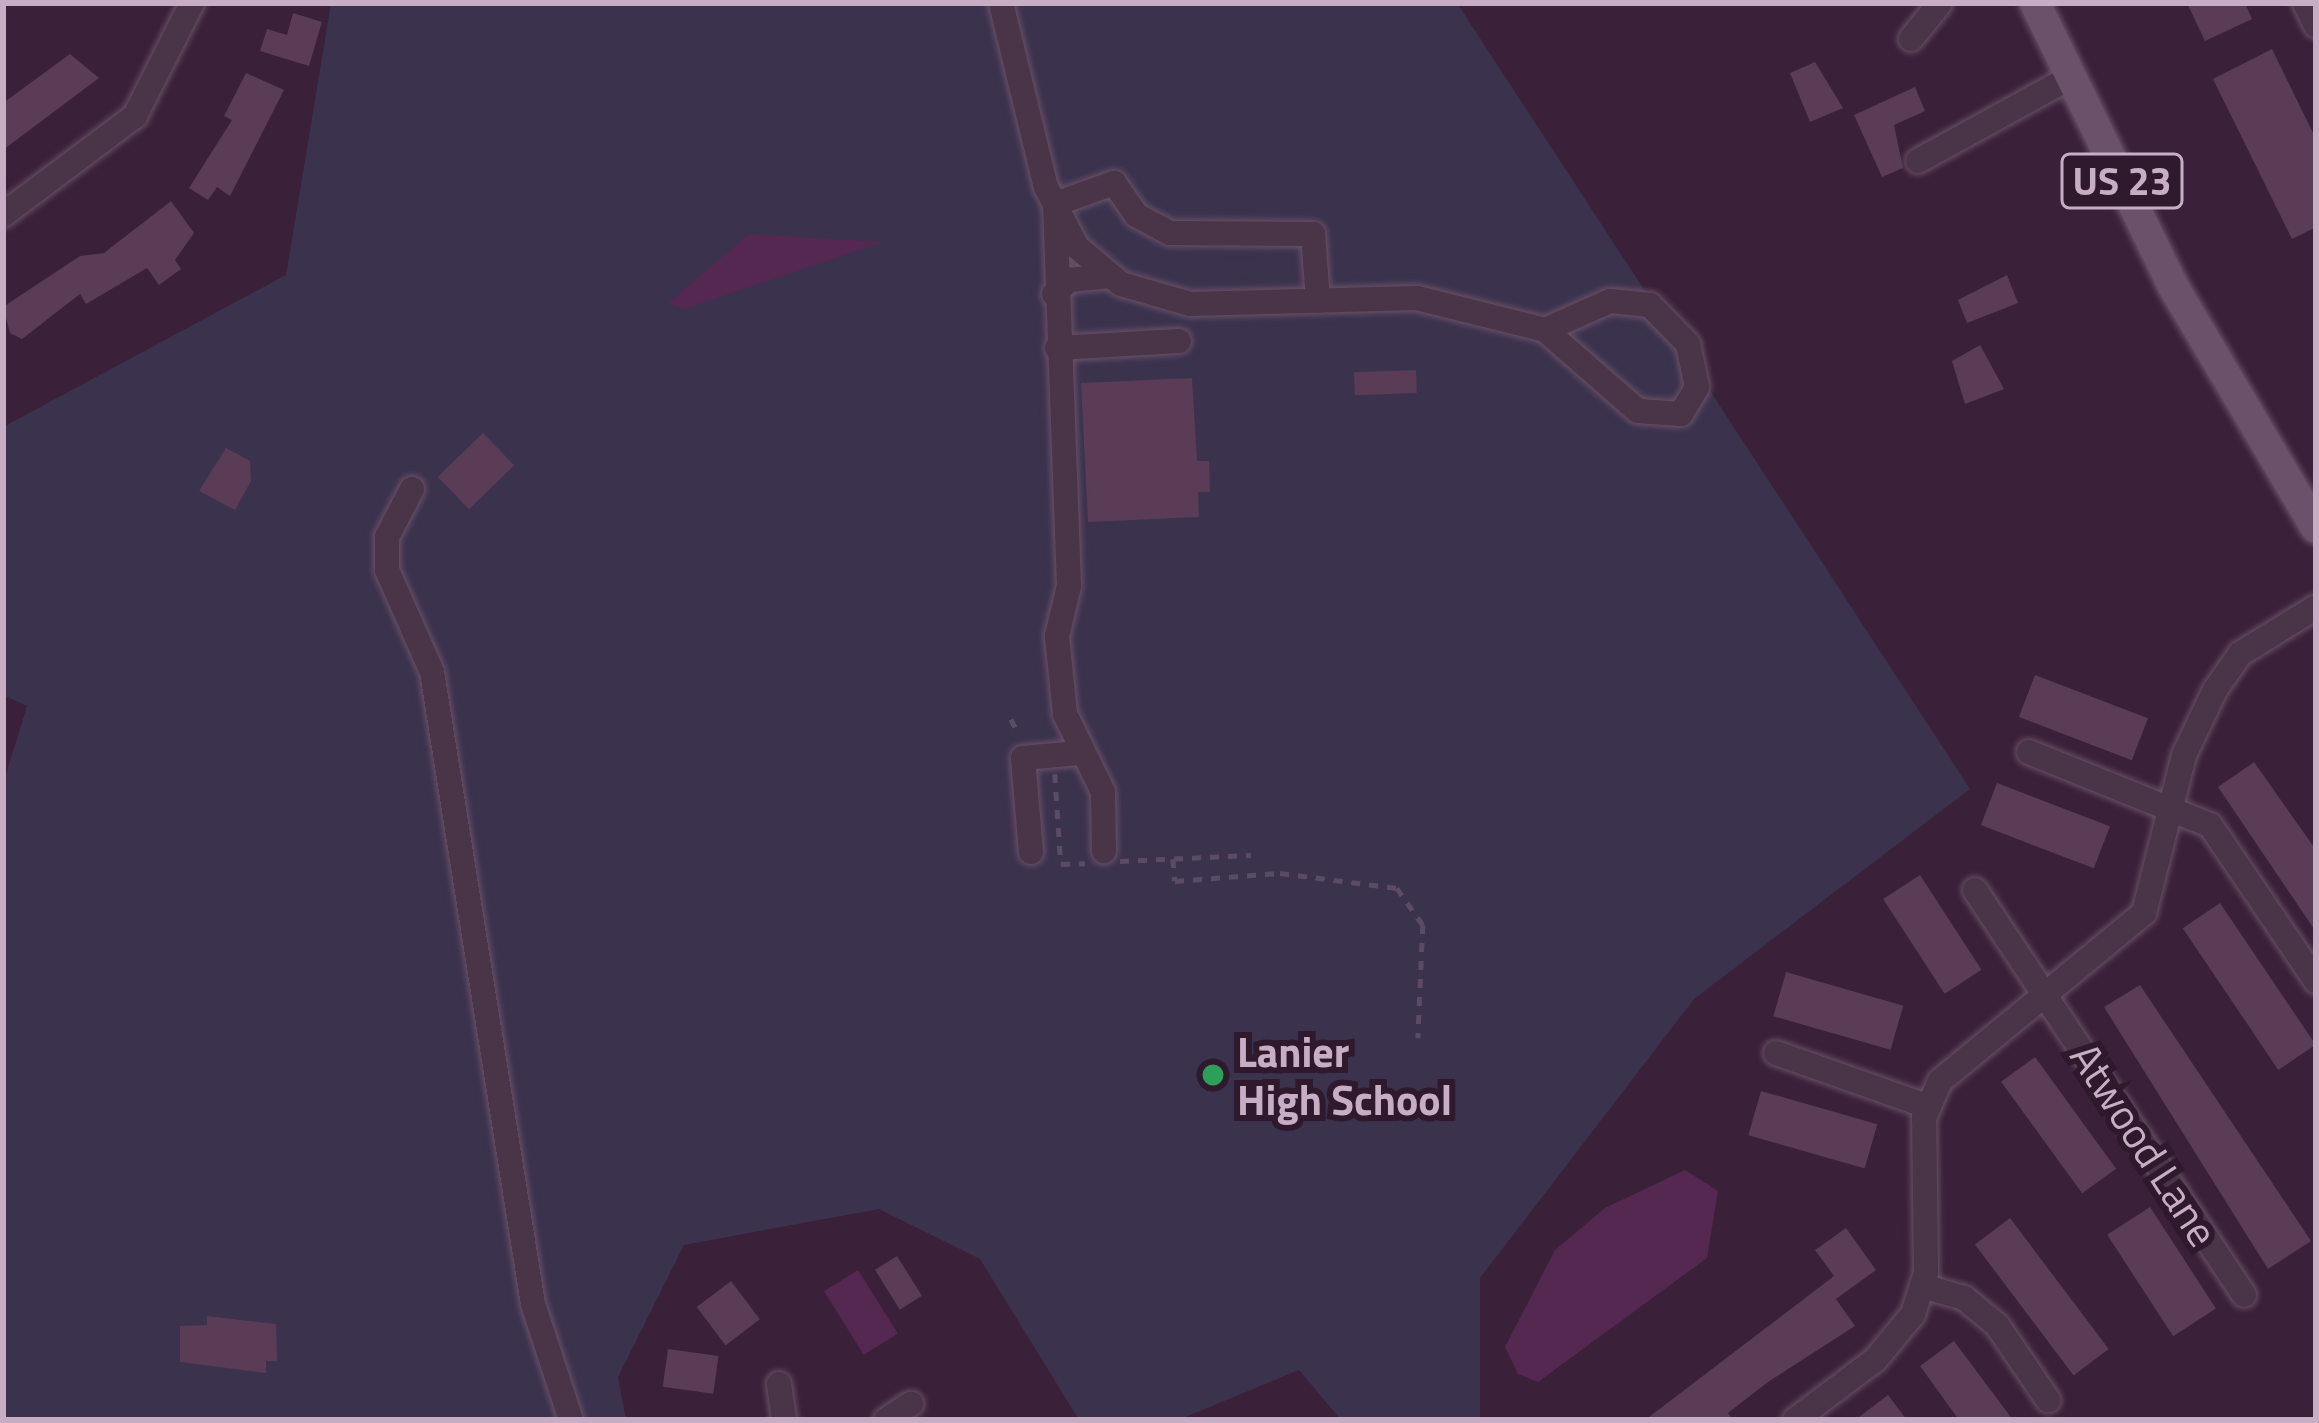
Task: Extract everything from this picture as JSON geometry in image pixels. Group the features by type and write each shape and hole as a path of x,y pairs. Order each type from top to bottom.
{"main road":[{"name":"US 23","path":"2035,3 2173,286 2316,528"}],"street":[{"path":"3,215 135,116 192,3"},
{"path":"1001,3 1011,70 1055,203 1077,247 1111,276 1190,304 1417,298 1545,330 1638,411 1681,414 1696,387 1688,344 1650,304 1610,301 1545,330"},
{"path":"1911,39 1940,3"},
{"path":"2305,3 2316,26"},
{"path":"1918,161 2071,77"},
{"path":"1055,203 1114,183 1136,215 1170,233 1313,234 1318,301"},
{"path":"1055,203 1054,294 1069,586 1058,636 1079,753 1103,792 1103,851"},
{"path":"1054,294 1069,280 1111,276"},
{"path":"1057,348 1179,341"},
{"path":"412,489 387,537 386,570 432,671 533,1304 571,1420"},
{"path":"1795,1420 1875,1360 1912,1314 1922,1286 1929,1107 1969,1048 2144,913 2184,755 2240,654 2316,607"},
{"path":"2029,752 2210,825 2316,981"},
{"path":"1031,852 1024,758 1079,753"},
{"name":"Atwood Lane","path":"1975,890 2244,1295"},
{"path":"1776,1053 1929,1107"},
{"path":"1922,1286 1964,1298 1997,1324 2048,1400"},
{"path":"779,1384 784,1420"},
{"path":"886,1420 911,1405"}],"path":[{"path":"1173,859 1175,881 1280,873 1397,888 1423,925 1418,1038"}],"shaded area":[{"path":"331,3 1457,3 1970,789 1694,999 1480,1278 1480,1420 1341,1420 1299,1370 1178,1420 1079,1420 980,1259 879,1209 684,1245 618,1377 626,1420 3,1420 3,784 27,706 3,695 3,427 286,275"},
{"path":"749,234 883,242 684,309 668,303"},
{"path":"1685,1170 1718,1191 1707,1258 1538,1382 1518,1374 1505,1347 1555,1250 1605,1208"},
{"path":"858,1270 898,1334 864,1355 824,1291"}],"building":[{"path":"2187,3 2245,3 2252,19 2205,41"},
{"path":"293,13 322,22 309,66 260,51 267,29 287,35"},
{"path":"2272,49 2316,139 2316,227 2292,239 2213,79"},
{"path":"70,54 99,78 3,150 3,103"},
{"path":"1815,62 1843,108 1810,122 1790,73"},
{"path":"246,73 284,90 230,196 217,187 208,200 189,188 232,120 224,116"},
{"path":"1915,87 1925,111 1894,125 1903,168 1882,177 1854,115"},
{"path":"171,201 194,233 175,260 181,269 159,285 147,268 86,304 80,294 22,339 10,333 3,307 80,256 104,253"},
{"path":"2007,275 2018,303 1967,323 1958,300"},
{"path":"1980,345 2004,389 1965,404 1952,361"},
{"path":"1416,370 1417,393 1355,395 1354,372"},
{"path":"1192,378 1197,461 1209,461 1210,492 1198,492 1199,517 1088,522 1081,383"},
{"path":"483,433 514,465 469,509 438,477"},
{"path":"226,448 250,461 251,481 235,510 199,491"},
{"path":"2035,675 2148,718 2132,760 2019,717"},
{"path":"2254,762 2316,850 2316,932 2218,787"},
{"path":"1997,783 2110,826 2094,868 1981,825"},
{"path":"1920,875 1982,970 1945,994 1883,899"},
{"path":"2220,903 2316,1045 2278,1070 2183,928"},
{"path":"1786,972 1903,1006 1891,1050 1773,1016"},
{"path":"2140,985 2311,1241 2268,1269 2104,1007"},
{"path":"2035,1057 2116,1169 2082,1193 2001,1082"},
{"path":"1761,1091 1877,1124 1865,1169 1748,1135"},
{"path":"2150,1207 2216,1308 2173,1336 2107,1235"},
{"path":"2010,1218 2109,1349 2074,1375 1975,1244"},
{"path":"1846,1228 1876,1270 1836,1299 1855,1326 1768,1382 1728,1413 1733,1420 1645,1420 1834,1276 1815,1250"},
{"path":"897,1256 922,1296 900,1310 875,1270"},
{"path":"731,1281 760,1319 726,1345 697,1307"},
{"path":"207,1316 276,1324 277,1361 266,1361 266,1373 180,1362 180,1326 207,1325"},
{"path":"1954,1341 2013,1420 1959,1420 1920,1366"},
{"path":"668,1349 719,1356 713,1394 663,1387"},
{"path":"1888,1395 1907,1420 1855,1420"}],"place":[{"name":"Lanier High School","path":"1213,1075"}]}
